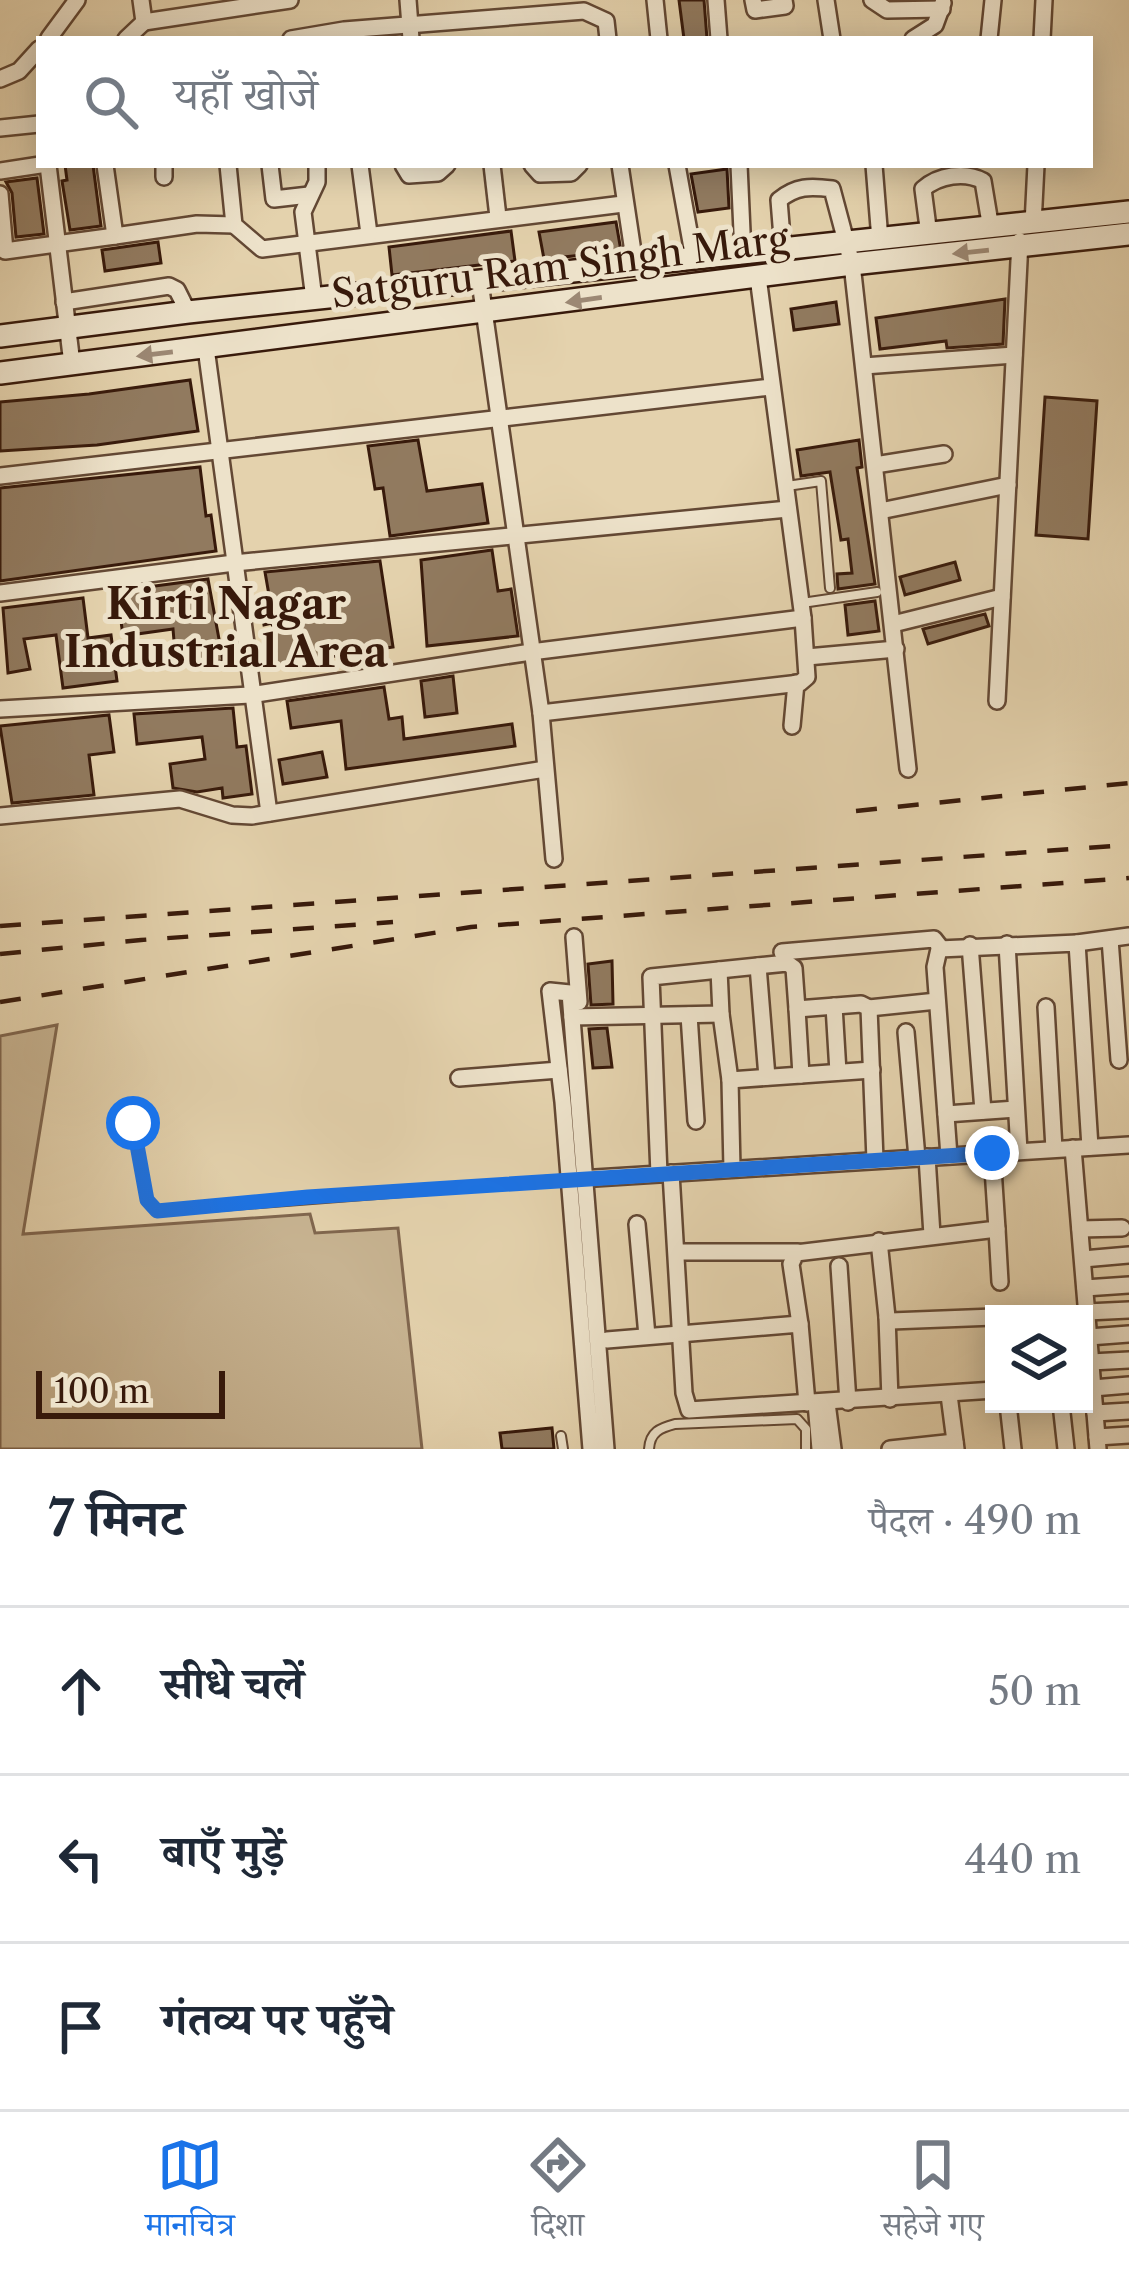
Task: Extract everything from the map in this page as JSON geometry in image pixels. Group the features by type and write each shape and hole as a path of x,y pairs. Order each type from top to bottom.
{"main road":[{"name":"Satguru Ram Singh Marg","path":"0,373 758,277 850,254 1025,232 1129,212"},
{"name":"Satguru Ram Singh Marg","path":"0,336 783,250 850,254 880,240 992,229 1129,234"}],"street":[{"path":"51,36 77,0"},
{"path":"141,0 145,22"},
{"path":"129,36 145,22 290,0"},
{"path":"408,0 411,32"},
{"path":"656,0 658,36"},
{"path":"716,0 719,36"},
{"path":"753,0 754,10 785,6 784,0"},
{"path":"826,0 832,36"},
{"path":"872,0 887,10 942,5"},
{"path":"989,36 993,0"},
{"path":"1042,36 1044,0"},
{"path":"920,36 929,32 942,5"},
{"path":"344,35 592,12 606,21 608,36"},
{"path":"475,20 478,36"},
{"path":"0,79 19,70 36,52"},
{"path":"0,128 36,124"},
{"path":"0,171 36,166"},
{"path":"44,168 72,364"},
{"path":"105,168 115,236"},
{"path":"228,168 234,225"},
{"path":"270,168 274,199 309,195"},
{"path":"314,299 303,212 317,182 317,168"},
{"path":"360,168 369,234"},
{"path":"405,168 409,175 438,173 444,168"},
{"path":"492,168 498,217"},
{"path":"535,168 540,174 571,173 576,168"},
{"path":"620,168 635,265"},
{"path":"678,168 694,259"},
{"path":"740,168 743,254"},
{"path":"874,168 880,240"},
{"path":"997,700 1014,355 1036,168"},
{"path":"929,235 923,189 933,180 971,175 983,181 992,229"},
{"path":"783,250 779,200 808,186 832,189 850,254 908,769"},
{"path":"0,194 5,251 197,224 234,225 262,249 623,204"},
{"path":"541,713 796,683 807,677 758,277"},
{"path":"480,282 541,713 554,859"},
{"path":"64,302 169,286 177,290 188,312"},
{"path":"206,348 269,813"},
{"path":"864,365 1014,355"},
{"path":"0,476 771,387"},
{"path":"875,465 944,454"},
{"path":"880,511 1008,484"},
{"path":"0,593 233,563 788,508"},
{"path":"893,624 1002,597"},
{"path":"0,709 250,695 802,611"},
{"path":"807,657 896,650"},
{"path":"792,726 796,683"},
{"path":"0,816 180,799 232,815 269,813 545,769"},
{"path":"949,1156 936,954 941,948 970,945 1077,943 1129,936"},
{"path":"574,937 578,1179 591,1449"},
{"path":"1110,939 1119,1060"},
{"path":"782,952 934,940 941,948"},
{"path":"1077,943 1080,1229 1086,1305"},
{"path":"1007,944 1019,1151"},
{"path":"970,945 983,1111"},
{"path":"801,1075 791,964 652,975 665,1173 677,1252 684,1393 689,1409 985,1391"},
{"path":"758,966 766,1077"},
{"path":"719,970 730,1080 732,1169"},
{"path":"576,1017 569,991 550,991 578,1179 606,1449"},
{"path":"797,1009 937,1001"},
{"path":"834,1006 838,1072"},
{"path":"869,1007 875,1160"},
{"path":"1046,1007 1054,1149"},
{"path":"576,1017 721,1014"},
{"path":"689,1015 696,1121"},
{"path":"906,1032 932,1235"},
{"path":"459,1078 559,1070"},
{"path":"730,1080 872,1070"},
{"path":"946,1114 1016,1109"},
{"path":"578,1179 1129,1144"},
{"path":"992,1153 1000,1282"},
{"path":"637,1224 647,1336"},
{"path":"1080,1229 1122,1228"},
{"path":"677,1252 798,1252 997,1229"},
{"path":"879,1241 890,1399"},
{"path":"798,1252 791,1264 800,1324 817,1403 833,1449"},
{"path":"1083,1259 1129,1255"},
{"path":"838,1266 848,1402"},
{"path":"1085,1288 1129,1285"},
{"path":"1093,1312 1129,1310"},
{"path":"886,1317 891,1322 985,1317"},
{"path":"607,1340 800,1324"},
{"path":"1093,1337 1129,1334"},
{"path":"1093,1362 1129,1360"},
{"path":"1129,1385 1093,1388 1098,1443 1129,1436"},
{"path":"890,1449 955,1446 949,1395"},
{"path":"817,1403 820,1449"},
{"path":"1095,1413 1129,1411"},
{"path":"1010,1413 1013,1449"},
{"path":"1062,1413 1066,1449"}],"lane":[{"path":"785,486 821,481 830,588"},
{"path":"802,611 877,592"},
{"path":"133,1123 147,1200 157,1211 578,1179"},
{"path":"649,1449 659,1428 771,1418 797,1419 806,1429 806,1449"},
{"path":"562,1436 563,1449"}],"shaded area":[{"path":"57,1025 23,1234 310,1214 315,1233 398,1228 422,1449 0,1449 0,1036"}],"building":[{"path":"679,0 704,0 707,36 684,36"},
{"path":"65,168 93,168 101,226 70,230 62,181 67,180"},
{"path":"727,169 729,208 698,212 691,174"},
{"path":"37,178 44,234 16,237 12,193 6,182"},
{"path":"616,222 621,251 544,259 539,232"},
{"path":"511,231 515,261 392,275 389,247"},
{"path":"158,242 161,263 105,271 102,250"},
{"path":"1005,299 1003,344 947,348 946,341 880,349 876,318"},
{"path":"836,302 839,324 794,330 791,309"},
{"path":"190,380 198,431 97,445 0,451 0,402"},
{"path":"1045,397 1097,401 1088,539 1036,535"},
{"path":"418,440 427,491 482,484 488,523 390,536 383,488 375,489 368,446"},
{"path":"859,440 862,467 857,468 875,584 838,589 837,574 852,573 848,539 841,540 830,472 801,476 797,450"},
{"path":"200,467 216,551 0,581 0,488"},
{"path":"492,550 498,591 511,589 518,636 427,646 421,560"},
{"path":"380,561 393,647 271,666 268,652 276,651 272,623 264,625 259,596 269,595 265,572"},
{"path":"955,562 960,580 905,595 900,577"},
{"path":"208,579 223,661 176,665 173,629 123,636 117,591"},
{"path":"83,598 88,638 111,635 117,681 63,688 56,635 24,639 30,669 8,673 3,608"},
{"path":"875,601 879,631 848,635 845,605"},
{"path":"985,614 989,626 928,644 923,629"},
{"path":"453,676 457,713 425,717 421,681"},
{"path":"384,687 389,719 402,717 404,739 512,724 515,746 346,769 341,721 291,728 287,701"},
{"path":"233,708 237,747 246,746 252,794 223,798 222,788 197,792 173,788 170,764 205,759 202,737 137,744 134,714"},
{"path":"109,715 114,752 89,755 94,795 12,803 0,726"},
{"path":"322,752 327,777 283,784 279,760"},
{"path":"612,961 613,1004 591,1005 588,964"},
{"path":"607,1028 612,1067 593,1068 589,1029"},
{"path":"552,1428 554,1449 502,1449 500,1433"}],"railway":[{"path":"856,811 1129,783"},
{"path":"0,926 1129,845"},
{"path":"0,1002 471,927 1129,878"},
{"path":"0,954 393,922"}],"district":[{"name":"Kirti Nagar Industrial Area","path":"226,628"}],"route":[{"path":"133,1123 147,1200 157,1211 992,1153"}]}
